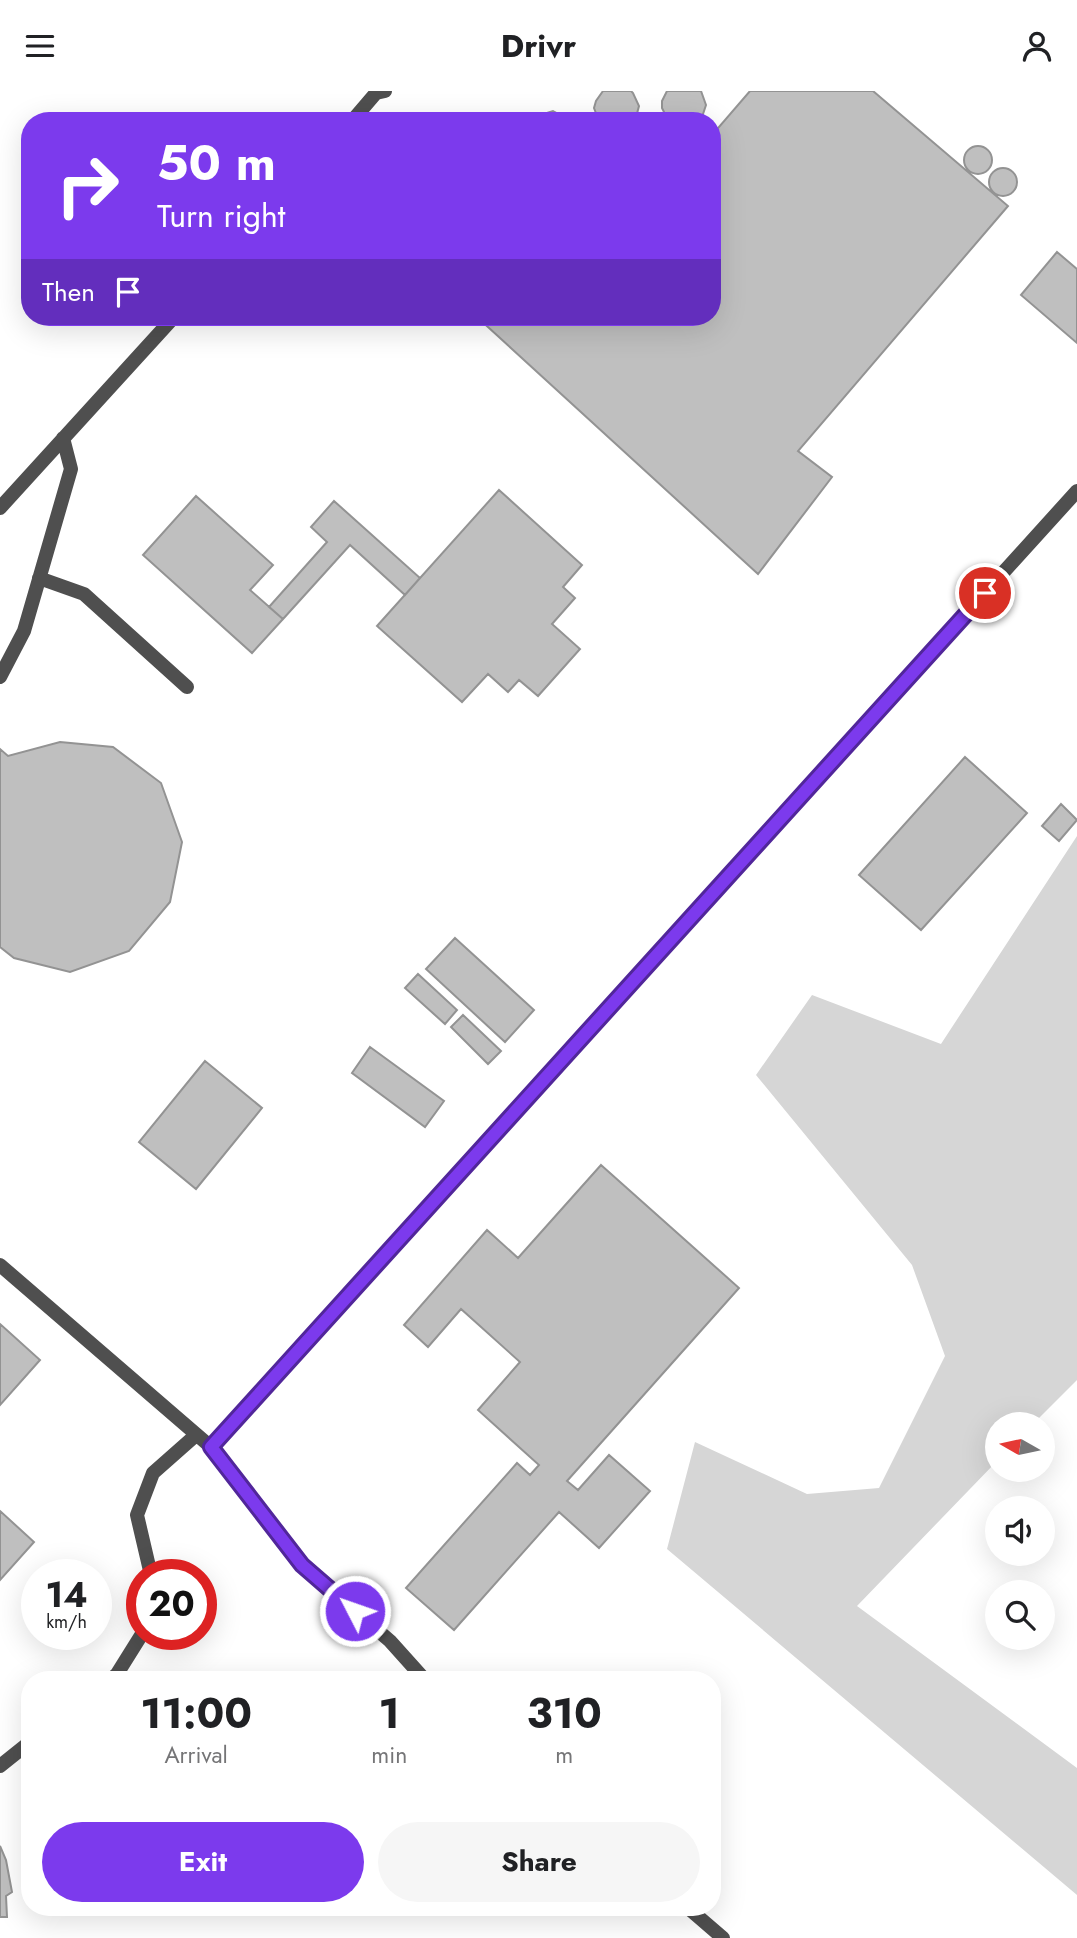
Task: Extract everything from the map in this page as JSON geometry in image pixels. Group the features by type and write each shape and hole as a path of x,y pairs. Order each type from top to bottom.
{"lane":[{"path":"360,112 376,93 385,91"},
{"path":"0,508 166,326"},
{"path":"0,677 24,631 71,469 63,439"},
{"path":"211,1447 1077,491"},
{"path":"39,578 84,594 187,687"},
{"path":"0,1265 211,1447 302,1565 390,1641 417,1671"},
{"path":"147,1559 136,1515 153,1473 196,1435"},
{"path":"119,1671 132,1650"},
{"path":"0,1766 21,1749"},
{"path":"697,1916 723,1938"}],"shaded area":[{"path":"1077,836 1077,1380 1045,1412 985,1412 985,1473 857,1606 1077,1768 1077,1895 667,1549 695,1442 807,1494 879,1488 945,1356 912,1265 756,1075 812,995 941,1044"}],"building":[{"path":"603,91 631,91 639,106 637,112 596,112 596,101"},
{"path":"667,91 701,91 706,105 704,112 664,112 662,101"},
{"path":"750,91 873,91 1008,206 798,451 832,477 758,574 487,326 721,326 721,125"},
{"path":"978,146 988,150 992,160 988,170 978,174 968,170 964,160 968,150"},
{"path":"1003,168 1013,172 1017,182 1013,192 1003,196 993,192 989,182 993,172"},
{"path":"1057,252 1077,269 1077,343 1021,295"},
{"path":"499,490 582,565 563,587 575,598 552,624 580,649 538,696 519,680 508,692 488,674 462,702 377,626"},
{"path":"196,496 273,565 250,590 283,619 252,653 143,555"},
{"path":"334,501 420,578 405,595 350,545 283,619 269,607 327,542 311,527"},
{"path":"60,742 113,747 161,783 182,842 170,902 129,951 70,972 14,958 0,947 0,749 8,756"},
{"path":"965,757 1027,813 921,930 859,875"},
{"path":"1061,804 1077,820 1059,841 1042,826"},
{"path":"455,938 534,1010 505,1042 426,969"},
{"path":"418,974 457,1010 445,1024 405,988"},
{"path":"463,1015 501,1051 488,1064 451,1027"},
{"path":"370,1047 444,1101 425,1127 352,1073"},
{"path":"205,1061 262,1108 196,1189 139,1142"},
{"path":"601,1165 739,1288 567,1481 578,1490 609,1455 650,1491 599,1548 559,1512 454,1630 406,1588 517,1463 530,1475 539,1465 478,1410 520,1362 461,1309 428,1347 404,1325 487,1230 518,1258"},
{"path":"0,1324 40,1360 0,1405"},
{"path":"0,1511 34,1542 0,1580"},
{"path":"0,1846 6,1860 12,1892 6,1896 7,1917 0,1917"}],"route":[{"path":"355,1611 302,1565 211,1447 985,593"}]}
